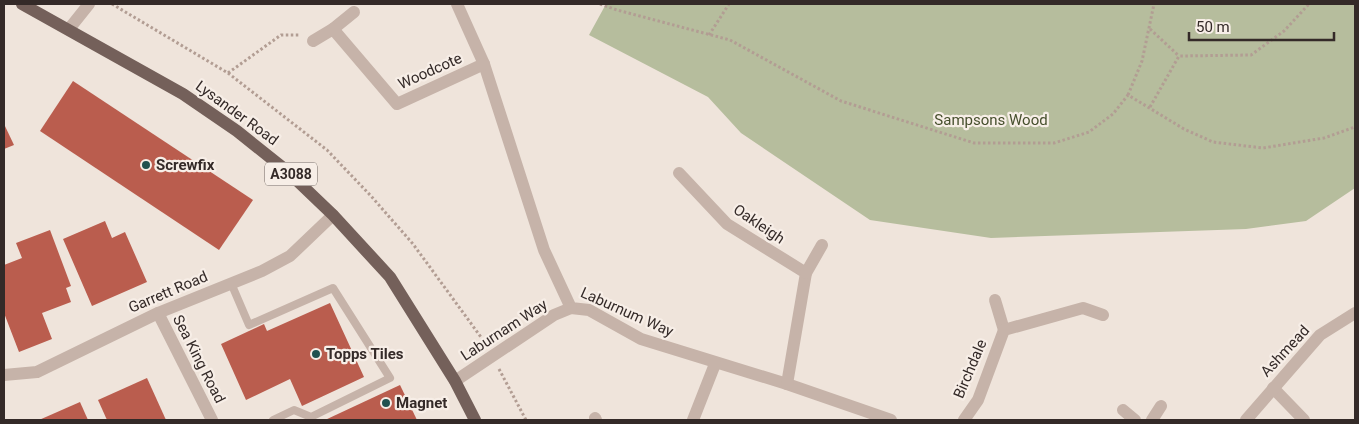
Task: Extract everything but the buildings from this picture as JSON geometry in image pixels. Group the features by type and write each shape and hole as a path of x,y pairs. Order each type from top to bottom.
{"main road":[{"name":"Lysander Road","path":"22,4 70,29 183,94 237,131 287,171 333,215 390,277 455,381 475,420"}],"street":[{"path":"70,29 89,4"},
{"name":"Laburnum Way","path":"457,4 484,64 544,250 571,308 589,310 641,339 715,364 787,384 888,419"},
{"path":"313,41 334,28 354,12"},
{"name":"Woodcote","path":"334,28 397,104 484,64"},
{"name":"Oakleigh","path":"679,173 727,224 806,273"},
{"name":"Garrett Road","path":"4,375 37,372 158,313 262,271 290,256 333,215"},
{"path":"787,384 806,273 822,245"},
{"name":"Birchdale","path":"964,420 978,400 1004,330 995,300"},
{"name":"Laburnam Way","path":"455,381 554,315 571,308"},
{"name":"Birchdale","path":"1004,330 1083,308 1103,315"},
{"name":"Sea King Road","path":"158,313 212,420"},
{"name":"Ashmead","path":"1246,420 1320,335 1355,313"},
{"path":"693,420 715,364"},
{"path":"1273,388 1304,420"},
{"path":"1152,420 1161,406"},
{"path":"1123,410 1136,420"}],"lane":[{"path":"231,284 249,325 332,288 390,378 311,417 294,410 272,420"}],"path":[{"path":"112,4 228,73 326,150 372,196 413,244 482,338 526,420"},
{"path":"600,4 730,40 841,101 974,143 1054,143 1089,132 1113,114 1128,95 1142,61 1154,4"},
{"path":"709,35 729,4"},
{"path":"1150,29 1179,56 1251,55 1284,31 1309,4"},
{"path":"228,73 282,35 294,34 313,41"},
{"path":"1150,107 1179,56"},
{"path":"1128,95 1184,129 1213,142 1263,148 1324,138 1355,126"}],"green space":[{"name":"Sampsons Wood","path":"606,4 1355,4 1355,188 1306,221 1246,229 991,238 870,220 741,133 708,97 589,35"}],"place":[{"name":"Screwfix","path":"146,165"},
{"name":"Topps Tiles","path":"316,354"},
{"name":"Magnet","path":"386,403"}]}
